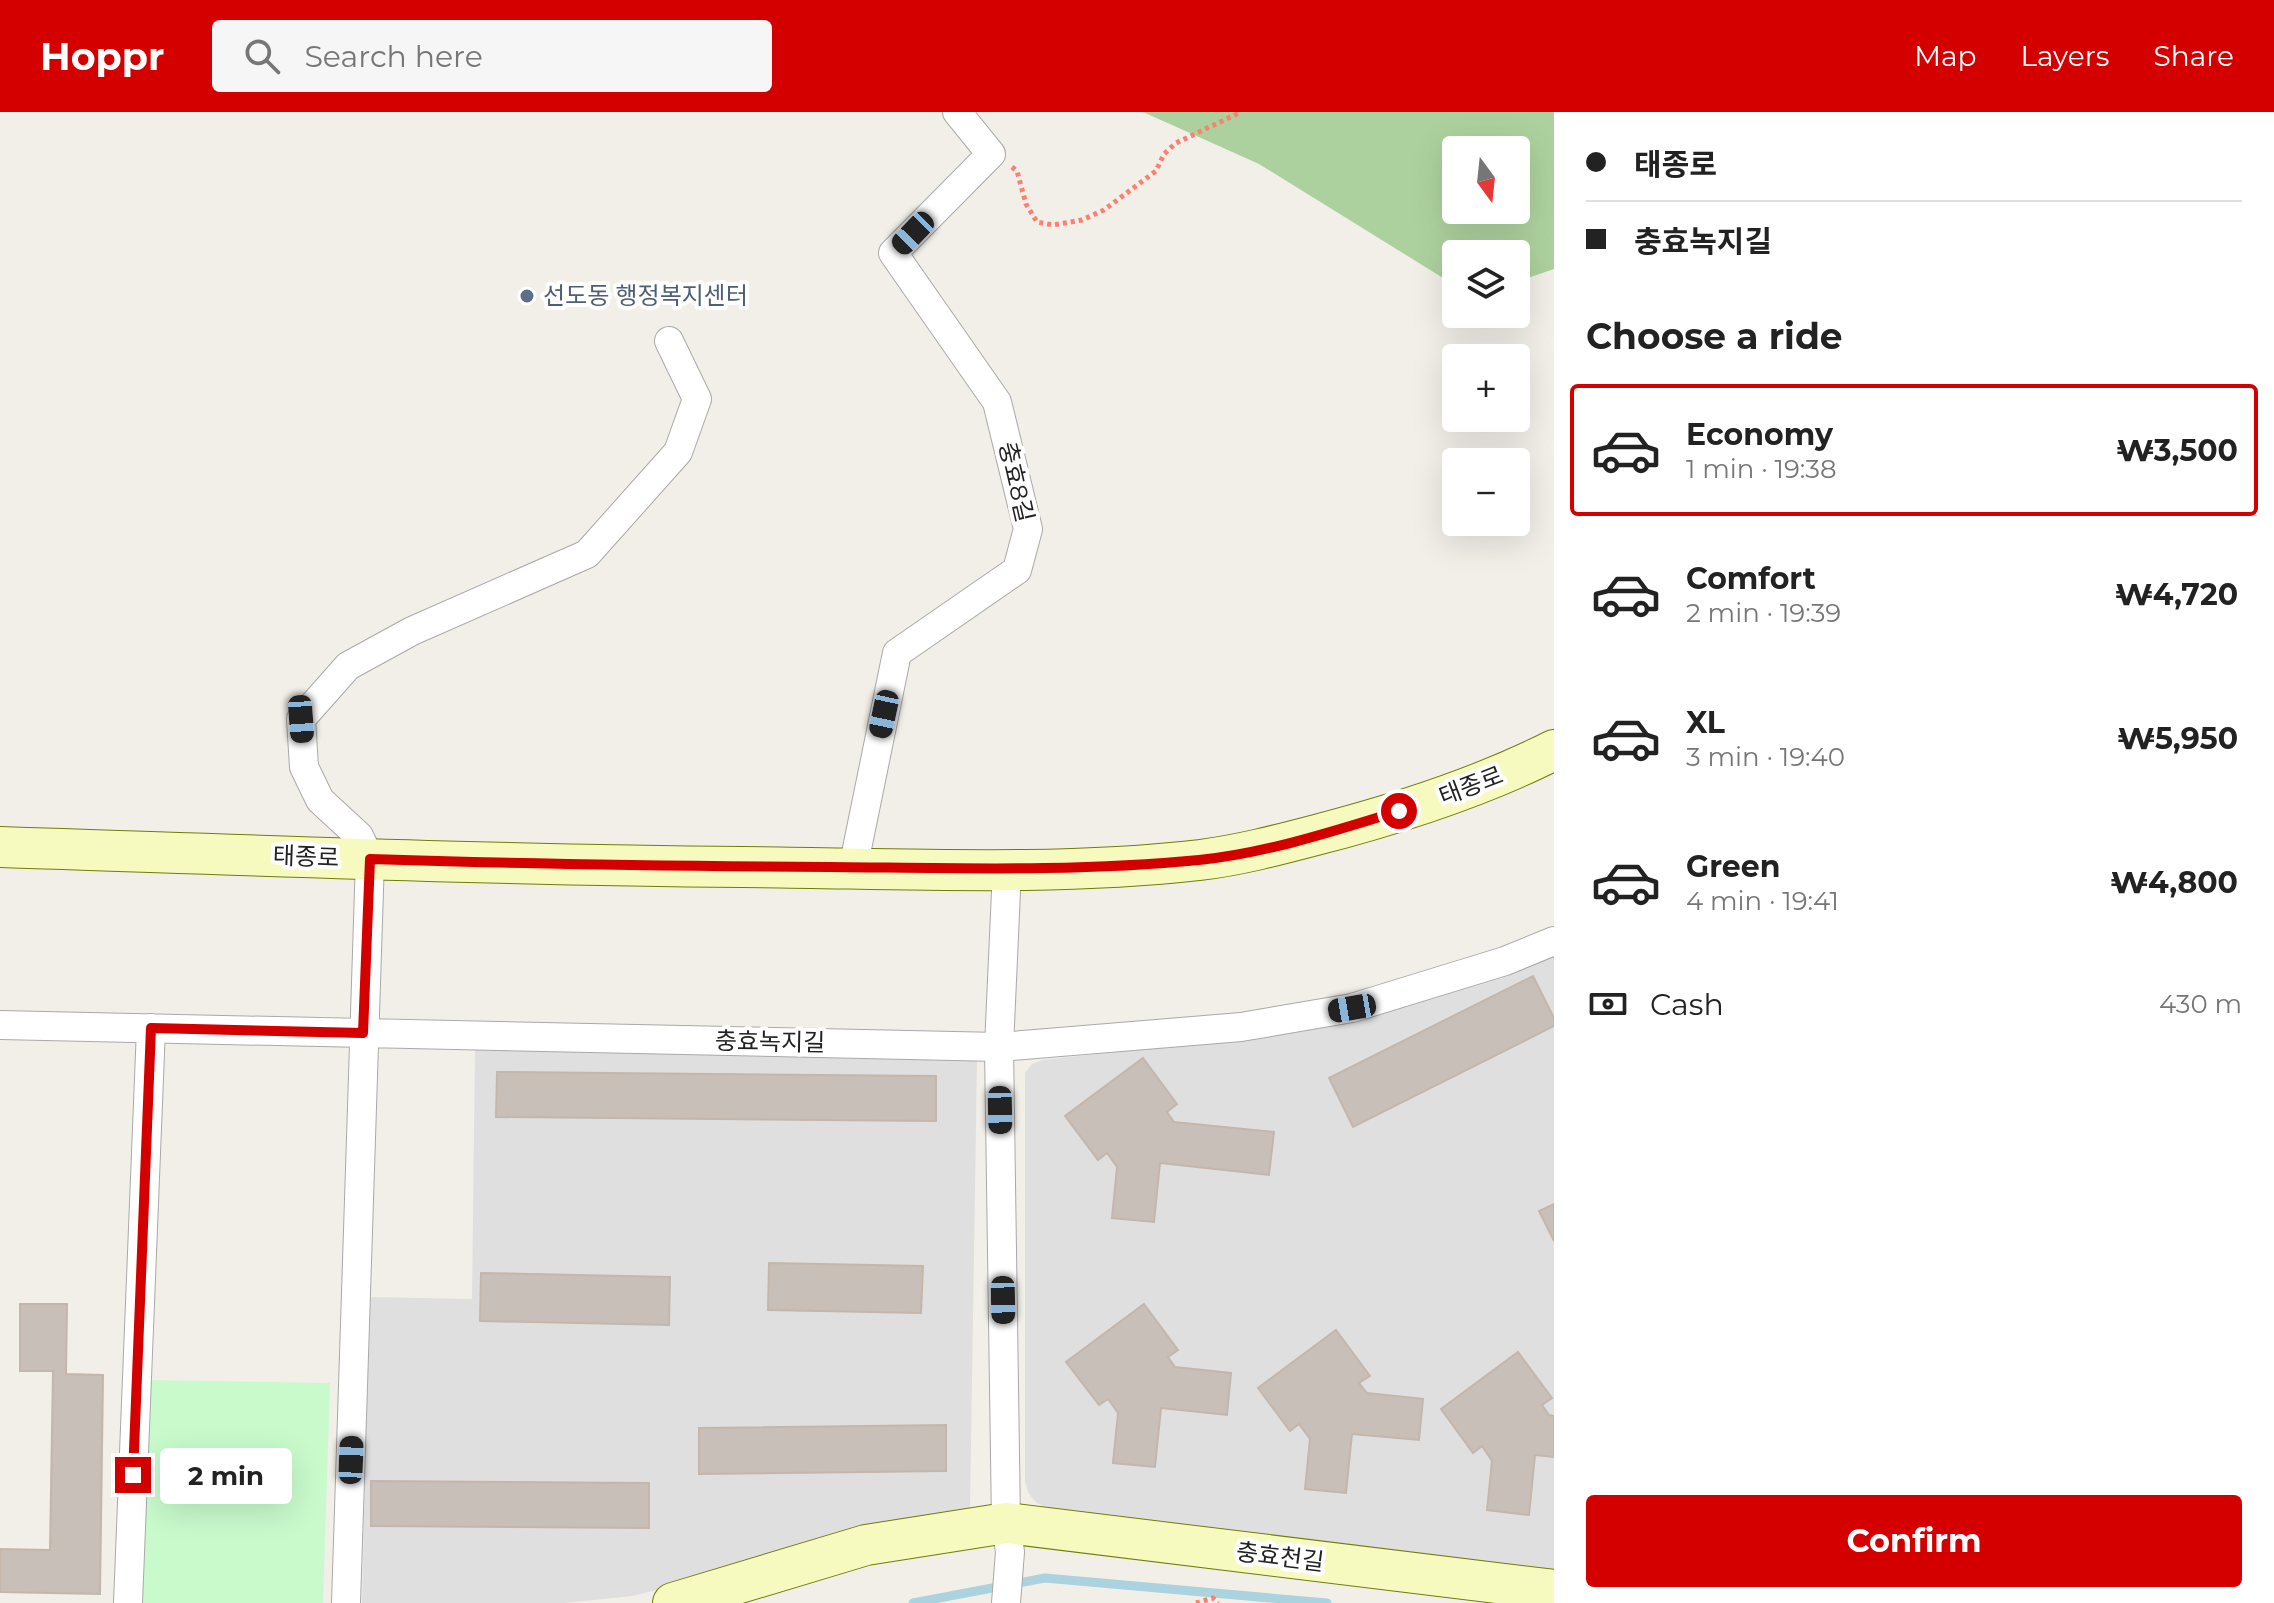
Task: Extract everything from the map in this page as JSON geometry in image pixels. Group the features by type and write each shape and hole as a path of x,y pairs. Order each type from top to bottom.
{"street":[{"path":"957,112 991,154"},
{"name":"충효8길","path":"853,868 897,653 1017,570 1028,529 997,402 893,253 991,154"},
{"path":"346,1603 370,859 359,836 320,800 304,767 301,719 348,666 412,631 587,554 678,452 697,399 669,341"},
{"name":"태종로","path":"0,847 522,865 1093,867 1201,860 1263,849 1425,803 1519,768 1554,750"},
{"path":"1006,1603 1010,1552 1006,1523 999,1047 1007,869"},
{"name":"충효녹지길","path":"0,1025 999,1047 1241,1027 1352,1008 1505,961 1554,941"},
{"path":"128,1603 151,1028"},
{"name":"충효천길","path":"673,1603 866,1545 1006,1523 1554,1590"}],"path":[{"path":"991,154 1017,171 1026,204 1037,222 1053,225 1082,220 1104,210 1156,171 1164,154 1176,143 1241,112"},
{"path":"1196,1603 1213,1598 1218,1603"}],"shaded area":[{"path":"1554,952 1554,1572 1050,1509 1037,1503 1029,1494 1025,1482 1025,1073 1032,1064 1042,1060 1221,1041"},
{"path":"475,1049 977,1061 970,1508 633,1596 564,1603 362,1603 369,1297 472,1299"}],"green space":[{"path":"1143,112 1554,112 1554,269 1530,277 1530,240 1442,240 1442,277 1259,164"},
{"path":"148,1380 330,1383 323,1603 138,1603"}],"building":[{"path":"1533,976 1554,1018 1554,1026 1353,1127 1329,1078"},
{"path":"1143,1058 1177,1104 1167,1112 1174,1122 1274,1132 1269,1175 1160,1163 1154,1222 1112,1218 1117,1167 1107,1153 1098,1160 1065,1116"},
{"path":"497,1072 936,1076 936,1121 496,1117"},
{"path":"1554,1204 1554,1241 1539,1211"},
{"path":"769,1263 923,1266 921,1313 768,1310"},
{"path":"481,1273 670,1277 669,1325 480,1321"},
{"path":"20,1304 67,1304 66,1374 103,1375 100,1594 0,1592 0,1549 50,1550 53,1371 20,1371"},
{"path":"1144,1304 1178,1350 1168,1357 1175,1367 1231,1373 1227,1415 1161,1408 1155,1467 1113,1463 1118,1413 1108,1399 1099,1405 1066,1362"},
{"path":"1336,1330 1370,1376 1359,1383 1367,1393 1423,1399 1419,1440 1352,1434 1346,1493 1305,1489 1310,1439 1299,1424 1290,1431 1258,1388"},
{"path":"1518,1352 1552,1398 1542,1405 1549,1415 1554,1416 1554,1457 1535,1455 1529,1515 1487,1510 1492,1461 1482,1446 1473,1453 1441,1409"},
{"path":"946,1425 946,1471 699,1474 699,1428"},
{"path":"371,1481 649,1483 649,1528 371,1526"}],"waterway":[{"path":"913,1603 1045,1578 1327,1603"}],"place":[{"name":"선도동 행정복지센터","path":"527,296"}],"route":[{"path":"133,1475 151,1028 363,1033 370,859 552,865 1093,867 1201,860 1263,849 1399,811"}]}
